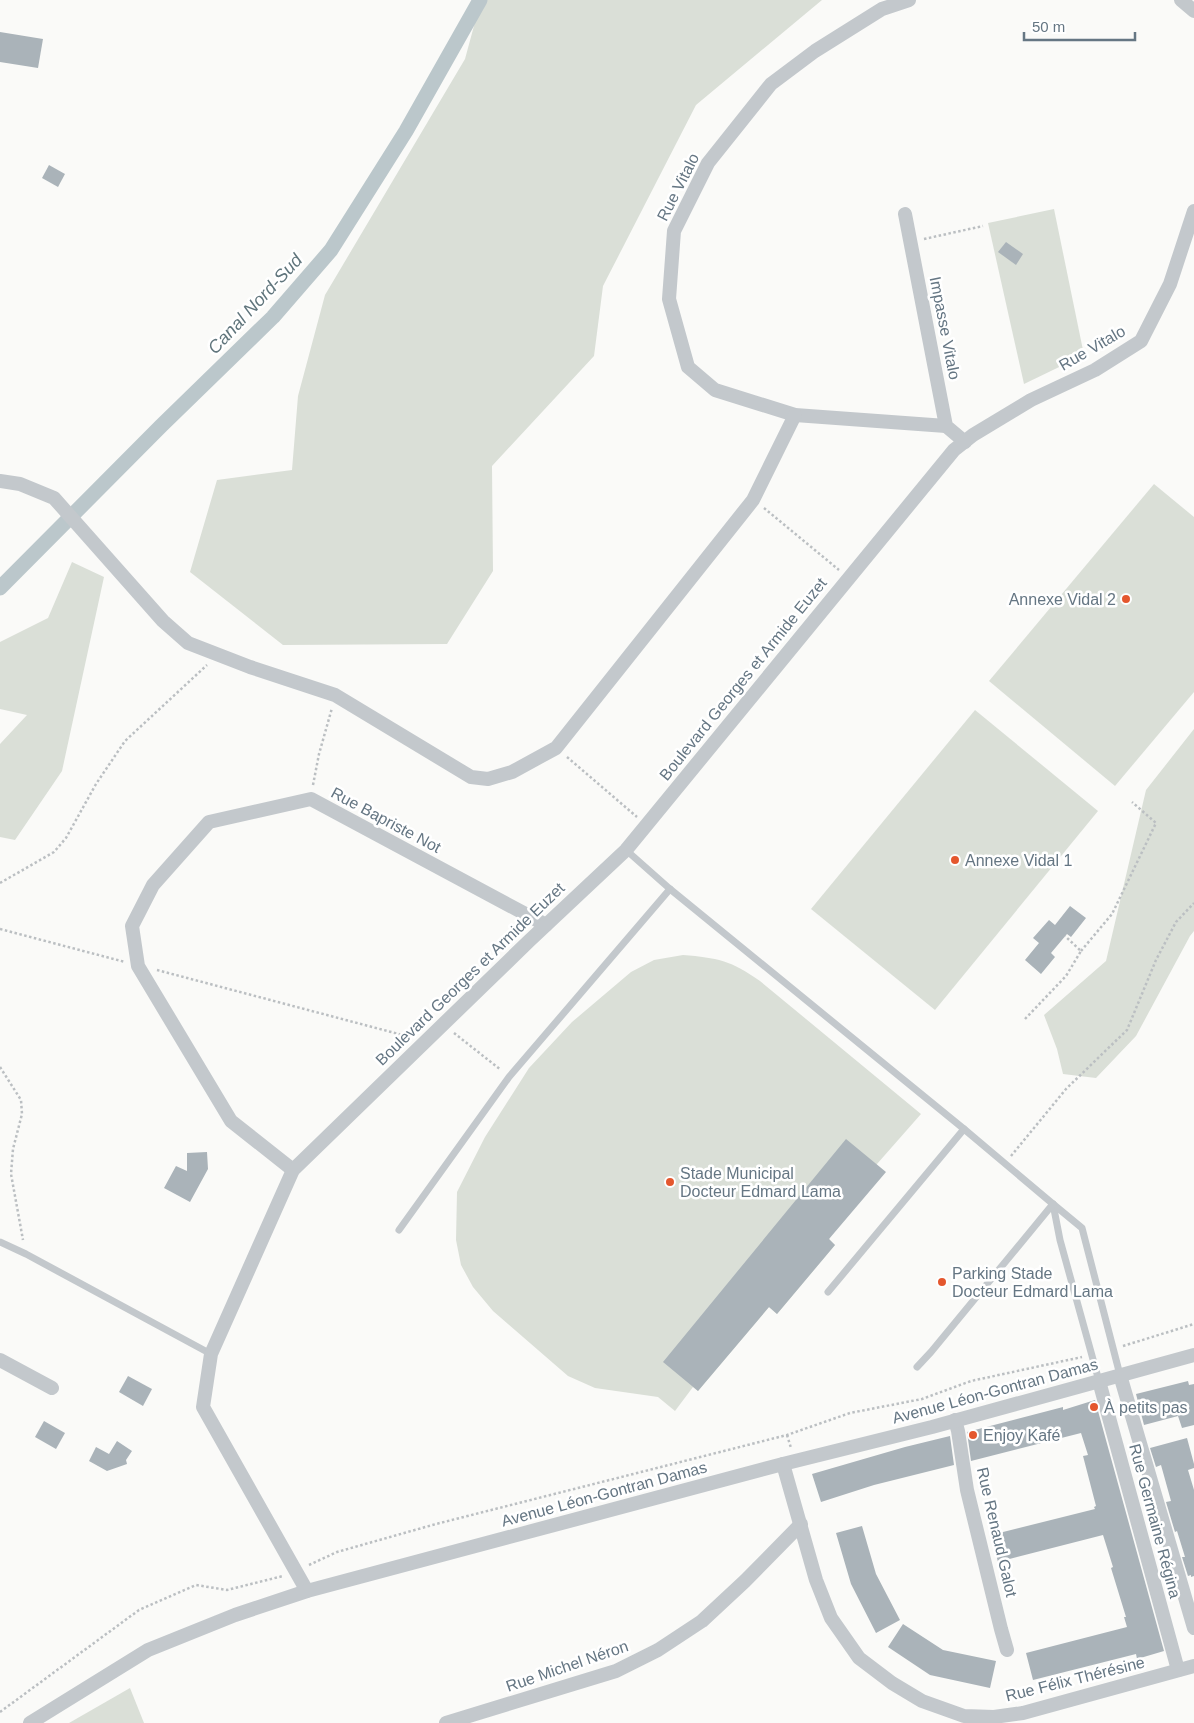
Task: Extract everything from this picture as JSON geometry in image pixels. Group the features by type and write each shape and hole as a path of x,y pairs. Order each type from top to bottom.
{"street":[{"name":"Rue Vitalo","path":"909,0 882,9 815,51 771,84 708,163 674,231 669,299 688,367 715,390 795,415 946,426"},
{"path":"1181,0 1194,11"},
{"name":"Rue Vitalo","path":"965,442 1031,400 1095,370 1141,341 1170,284 1194,211"},
{"name":"Impasse Vitalo","path":"905,214 946,426"},
{"path":"0,481 20,484 54,498 82,527 163,621 188,643 250,667 335,695 471,778 488,779 512,772 556,748 753,500 795,415"},
{"path":"946,426 965,442"},
{"name":"Boulevard Georges et Armide Euzet","path":"307,1591 202,1407 211,1354 293,1170 626,850 954,450 965,442"},
{"name":"Rue Bapriste Not","path":"293,1170 231,1121 138,966 132,926 153,885 209,822 310,799 546,925"},
{"name":"Avenue Léon-Gontran Damas","path":"30,1723 148,1650 235,1615 307,1591 1194,1355"},
{"path":"0,1360 52,1388"},
{"name":"Rue Germaine Régina","path":"1120,1375 1194,1628"},
{"name":"Rue Germaine Régina","path":"1099,1381 1178,1670"},
{"name":"Rue Renaud Galot","path":"955,1420 968,1490 1000,1629 1007,1650"},
{"name":"Rue Félix Thérésine","path":"783,1464 816,1580 832,1618 859,1658 892,1683 922,1701 964,1716 994,1717 1024,1712 1194,1666"},
{"name":"Rue Michel Néron","path":"446,1723 616,1671 658,1650 702,1621 745,1581 801,1524"}],"lane":[{"path":"626,850 670,889 1006,1163 1082,1228 1120,1375"},
{"path":"399,1230 509,1076 670,889"},
{"path":"828,1292 964,1129"},
{"path":"1053,1204 1060,1240 1099,1381"},
{"path":"917,1367 1053,1204"},
{"path":"0,1242 26,1254 211,1354"}],"path":[{"path":"910,242 983,226"},
{"path":"753,500 849,578"},
{"path":"0,883 54,852 66,838 96,784 125,741 161,706 219,655"},
{"path":"310,799 319,754 335,695"},
{"path":"556,748 646,824"},
{"path":"1025,1019 1066,976 1081,951 1112,914 1156,823 1132,802"},
{"path":"1006,1163 1066,1089 1127,1030 1156,960 1176,922 1194,903"},
{"path":"0,929 426,1041"},
{"path":"1065,936 1081,951"},
{"path":"444,1024 509,1076"},
{"path":"0,1067 20,1100 22,1114 13,1149 11,1174 26,1254"},
{"path":"1114,1349 1194,1324"},
{"path":"0,1712 139,1610 196,1585 227,1590 278,1578 337,1552 436,1524 787,1435 850,1413 922,1399 971,1380 1092,1354"}],"shaded area":[{"path":"481,0 822,0 696,105 603,286 594,356 492,466 493,571 447,644 283,645 190,572 217,480 292,470 298,396 325,295 465,59"},
{"path":"1054,209 1084,355 1024,384 988,223"},
{"name":"Annexe Vidal 2","path":"1154,484 1194,517 1194,692 1115,786 989,681"},
{"path":"72,562 104,577 62,771 15,840 0,837 0,744 27,715 0,709 0,642 48,618"},
{"name":"Annexe Vidal 1","path":"975,710 1098,811 935,1010 811,909"},
{"path":"1194,729 1194,931 1136,1036 1096,1078 1063,1074 1057,1049 1044,1015 1106,961 1146,790"},
{"name":"Stade Municipal Docteur Edmard Lama","path":"683,955 723,961 750,974 921,1114 877,1164 829,1239 835,1245 777,1314 769,1307 698,1391 693,1387 675,1411 658,1397 595,1388 568,1376 493,1311 473,1287 461,1265 456,1240 457,1192 485,1137 529,1068 572,1022 631,972 654,960"},
{"path":"130,1688 144,1723 69,1723"}],"building":[{"path":"0,32 43,39 38,68 0,62"},
{"path":"49,165 65,174 58,187 42,178"},
{"path":"1006,242 1023,254 1016,265 998,252"},
{"path":"1070,906 1086,918 1071,937 1067,934 1051,953 1055,957 1041,974 1025,960 1039,943 1033,938 1049,920 1055,925"},
{"path":"846,1139 886,1172 829,1239 835,1245 777,1314 769,1307 698,1391 663,1362"},
{"path":"207,1152 208,1169 190,1202 164,1188 176,1166 187,1171 187,1153"},
{"path":"128,1376 152,1389 143,1406 119,1392"},
{"path":"1188,1381 1189,1385 1194,1384 1194,1425 1182,1428 1178,1416 1144,1425 1136,1394"},
{"path":"1095,1400 1164,1651 1137,1659 1136,1654 1033,1680 1026,1653 1127,1627 1124,1617 1126,1617 1111,1568 1113,1567 1103,1535 998,1562 991,1535 1095,1509 1094,1507 1096,1506 1083,1456 1088,1455 1081,1433 971,1461 967,1432 1063,1407 1063,1410"},
{"path":"44,1421 65,1433 56,1449 35,1437"},
{"path":"950,1436 954,1465 874,1485 821,1502 812,1474"},
{"path":"1187,1438 1194,1464 1194,1468 1188,1470 1194,1490 1194,1576 1191,1577 1191,1575 1188,1576 1182,1557 1185,1557 1166,1502 1171,1501 1161,1465 1156,1467 1150,1448"},
{"path":"117,1441 132,1451 126,1460 127,1464 107,1471 89,1461 96,1447 109,1454"},
{"path":"862,1526 876,1574 900,1620 876,1633 851,1584 836,1533"},
{"path":"903,1624 943,1650 996,1661 990,1688 930,1675 888,1647"}],"waterway":[{"name":"Canal Nord-Sud","path":"0,588 161,426 273,317 331,250 406,131 480,0"}],"place":[{"name":"Annexe Vidal 2","path":"1126,599"},
{"name":"Annexe Vidal 1","path":"955,860"},
{"name":"Stade Municipal Docteur Edmard Lama","path":"670,1182"},
{"name":"Parking Stade Docteur Edmard Lama","path":"942,1282"},
{"name":"À petits pas","path":"1094,1407"},
{"name":"Enjoy Kafé","path":"973,1435"}]}
